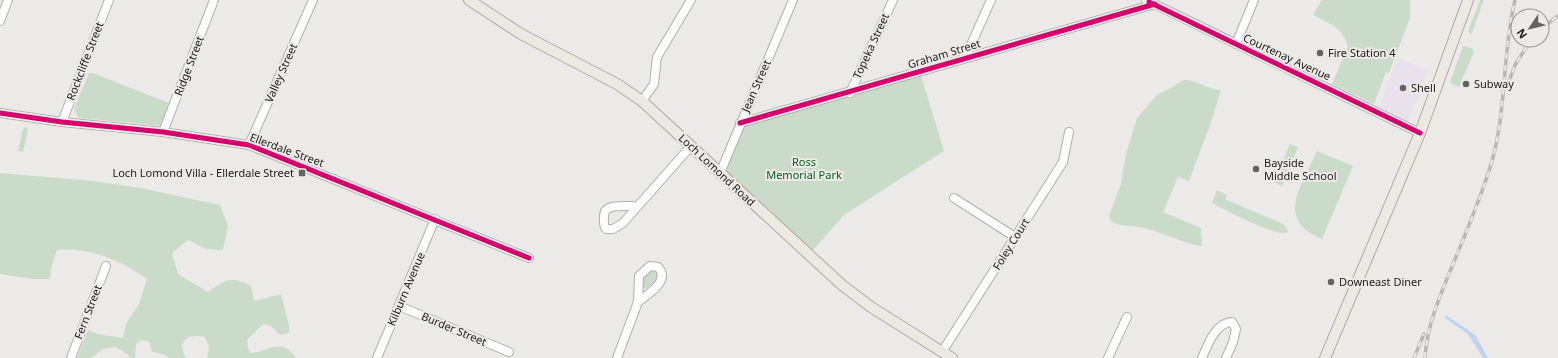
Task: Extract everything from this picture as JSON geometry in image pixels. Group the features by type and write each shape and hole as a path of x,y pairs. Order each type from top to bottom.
{"main road":[{"name":"Loch Lomond Road","path":"469,0 521,34 617,84 642,101 842,285 878,311 952,358"},
{"path":"1325,358 1420,133 1468,0"}],"street":[{"path":"0,21 8,0"},
{"name":"Rockcliffe Street","path":"62,122 109,0"},
{"name":"Ridge Street","path":"163,132 214,0"},
{"name":"Valley Street","path":"249,145 313,0"},
{"name":"Jean Street","path":"720,173 793,0"},
{"name":"Topeka Street","path":"850,93 893,0"},
{"path":"964,58 991,0"},
{"name":"Courtenay Avenue","path":"1146,0 1420,133"},
{"path":"1236,44 1254,0"},
{"path":"642,101 654,84 657,57 686,2"},
{"name":"Graham Street","path":"740,123 850,93 964,58 1155,4"},
{"name":"Ellerdale Street","path":"0,113 62,122 163,132 249,145 529,258"},
{"name":"Foley Court","path":"942,352 1062,162 1069,132"},
{"path":"638,206 691,146"},
{"path":"954,198 1015,237"},
{"name":"Kilburn Avenue","path":"377,358 435,220"},
{"name":"Fern Street","path":"71,358 106,266"},
{"path":"617,358 638,302"},
{"name":"Burder Street","path":"399,306 509,352"},
{"path":"1108,358 1127,317"},
{"path":"1202,358 1209,342 1219,328 1224,324 1232,322 1236,329 1236,334 1226,358"}],"shaded area":[{"name":"Shell","path":"1397,58 1428,70 1408,121 1379,107"}],"green space":[{"path":"1322,0 1410,0 1410,18 1389,73 1386,72 1374,104 1332,84 1348,46 1339,30 1313,15"},
{"path":"1480,0 1484,0 1471,35 1468,31"},
{"path":"1463,46 1472,48 1474,52 1459,87 1450,82"},
{"name":"Ross Memorial Park","path":"920,72 944,151 844,215 809,255 720,173 740,123"},
{"path":"89,73 93,73 169,103 162,126 79,118 74,109"},
{"path":"1184,80 1193,81 1216,90 1221,90 1210,125 1189,181 1178,177 1163,212 1201,228 1202,246 1135,226 1124,226 1117,224 1111,221 1109,216 1121,184 1126,154 1137,118 1156,96"},
{"path":"25,127 28,130 23,152 18,151 23,129"},
{"path":"1290,144 1298,147 1282,186 1274,182"},
{"path":"1317,151 1353,166 1322,239 1307,231 1299,222 1295,211 1299,189"},
{"path":"0,173 93,181 141,188 220,205 228,226 223,250 206,249 188,240 172,253 178,274 208,292 219,284 228,280 244,283 251,286 254,301 281,294 289,325 289,333 280,335 271,326 263,324 247,340 248,348 250,353 280,346 291,351 296,358 207,358 209,347 205,337 197,336 188,337 182,344 183,353 186,358 169,358 163,354 152,352 149,342 142,340 136,344 135,358 130,358 116,347 103,349 91,358 77,358 88,330 97,334 123,338 126,324 139,304 147,279 126,266 104,256 69,250 57,250 51,268 50,279 33,279 0,274"},
{"path":"1217,190 1227,195 1225,199 1281,223 1286,227 1288,232 1283,233 1263,227 1212,203"},
{"path":"650,270 656,271 657,277 653,285 645,289 642,286 643,277"}],"water":[{"path":"1446,315 1475,335 1488,358 1483,358 1468,334 1445,318"}],"railway":[{"path":"1425,358 1428,335 1434,312 1468,229 1492,161 1500,121 1508,40 1515,0"},
{"path":"1550,22 1558,16"},
{"path":"1508,84 1515,65 1526,48"},
{"path":"1414,358 1424,334"}],"cycle path":[{"path":"1149,2 1420,133"},
{"path":"740,123 1155,4"},
{"path":"0,113 62,122 163,132 249,145 529,258"}],"place":[{"name":"Fire Station 4","path":"1320,53"},
{"name":"Subway","path":"1466,84"},
{"name":"Shell","path":"1403,88"},
{"name":"Bayside Middle School","path":"1256,169"},
{"name":"Loch Lomond Villa - Ellerdale Street","path":"302,173"},
{"name":"Downeast Diner","path":"1331,282"}]}
